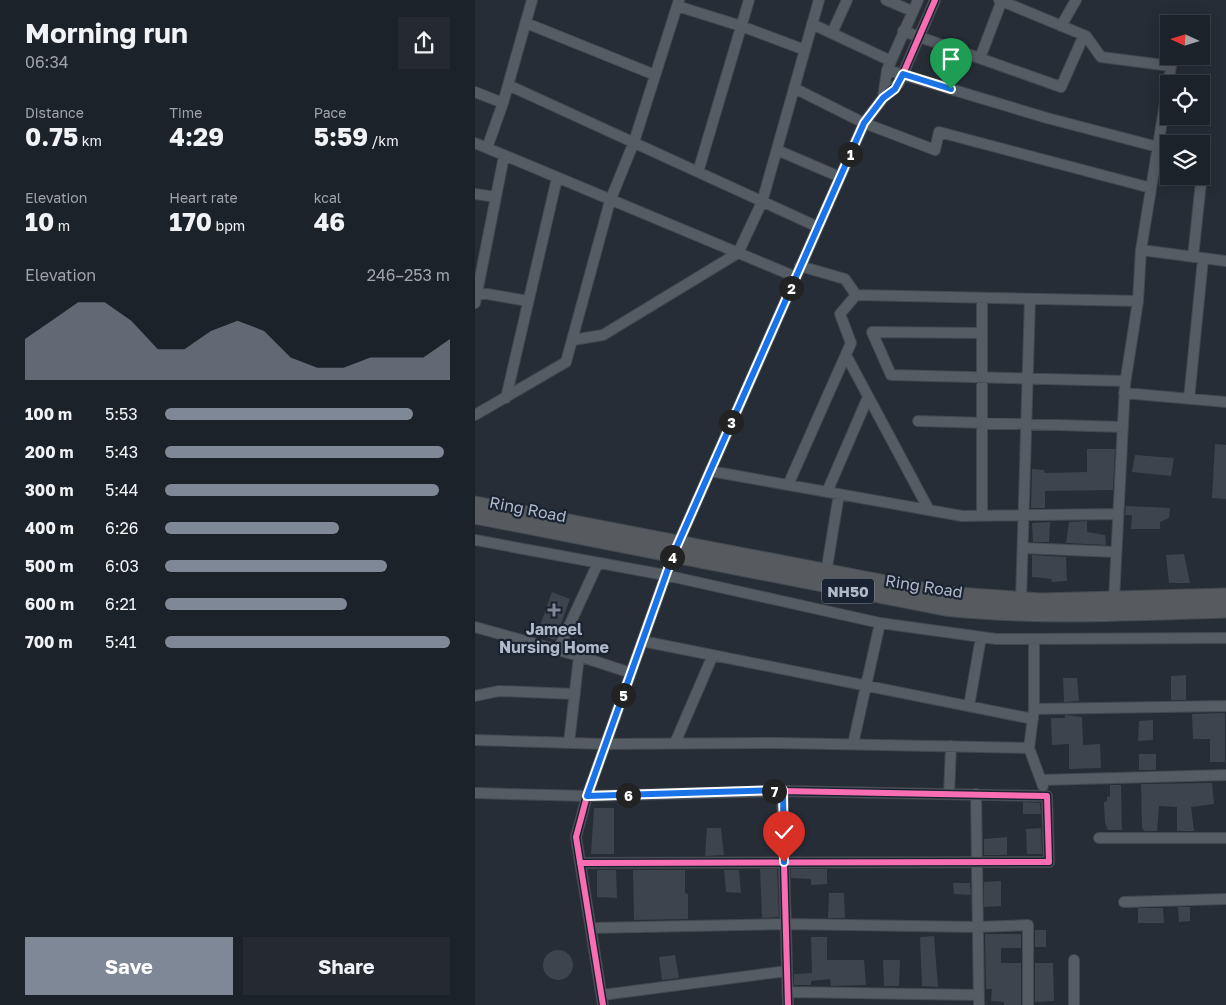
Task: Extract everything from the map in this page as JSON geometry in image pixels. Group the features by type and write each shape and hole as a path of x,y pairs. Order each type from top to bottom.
{"highway":[{"name":"Ring Road","path":"475,504 889,599 1001,614 1056,615 1226,610"},
{"name":"Ring Road","path":"475,516 943,594 1021,600 1114,600 1226,596"}],"street":[{"path":"487,148 503,103 532,1 521,0"},
{"path":"698,172 749,0"},
{"path":"573,340 603,335 738,254 762,202 819,0"},
{"path":"832,33 847,0"},
{"path":"886,0 912,11"},
{"path":"883,98 889,65 918,0"},
{"path":"787,971 603,1000 576,837 587,796 675,550 864,123 883,98 895,89 935,0"},
{"path":"979,58 1001,0 1084,35 1101,57 1171,66 1141,250 1137,301 1125,381 1114,600"},
{"path":"1061,26 1076,0"},
{"path":"475,415 566,362 610,201 634,142 678,3 805,50"},
{"path":"526,23 655,75"},
{"path":"812,24 832,33 903,74 1047,118 1158,147"},
{"path":"903,31 1061,87 1084,35"},
{"path":"508,84 818,227"},
{"path":"794,88 864,123 935,150 939,132 1151,188"},
{"path":"475,92 503,103"},
{"path":"475,143 610,201 796,277"},
{"path":"777,150 840,177"},
{"path":"475,303 504,156"},
{"path":"506,398 557,178"},
{"path":"1189,399 1203,185"},
{"path":"475,194 496,197"},
{"path":"475,242 487,245"},
{"path":"1141,250 1226,261"},
{"path":"800,266 845,279 856,295"},
{"path":"476,292 528,301"},
{"path":"856,295 1137,301"},
{"path":"788,485 851,343 840,314 856,295"},
{"path":"982,298 982,516"},
{"path":"1021,600 1029,299"},
{"path":"982,333 872,332 891,375 1027,380 1125,381"},
{"path":"845,356 929,510"},
{"path":"1124,393 1226,402"},
{"path":"827,492 868,397"},
{"path":"919,421 1123,427"},
{"path":"710,471 962,516 1118,514"},
{"path":"826,573 839,494"},
{"path":"475,540 665,575 880,623 981,637 1034,639 1226,638"},
{"path":"1023,548 1116,552"},
{"path":"558,650 598,563"},
{"path":"853,744 880,623"},
{"path":"475,627 579,656 631,673"},
{"path":"969,706 981,637"},
{"path":"580,863 1049,862 1047,796 1029,748 1034,714 1034,639"},
{"path":"642,641 969,706 1034,714 1226,706"},
{"path":"675,743 713,655"},
{"path":"569,743 579,656"},
{"path":"475,696 499,691 575,694"},
{"path":"475,740 605,744 853,744 1029,748"},
{"path":"949,794 951,746"},
{"path":"1041,780 1226,775"},
{"path":"783,790 788,1005"},
{"path":"475,793 587,796 783,790 1047,796"},
{"path":"788,992 979,1000 975,862 976,794"},
{"path":"1099,838 1226,838"},
{"path":"1124,902 1226,899"},
{"path":"592,928 786,924 977,927 1028,925 1028,1005"},
{"path":"1073,960 1074,1005"}],"building":[{"path":"1215,444 1226,445 1226,499 1212,498"},
{"path":"1087,449 1115,449 1113,490 1045,491 1045,508 1031,508 1032,469 1044,470 1045,473 1087,472"},
{"path":"1135,455 1174,458 1171,476 1132,472"},
{"path":"1126,506 1170,508 1169,518 1160,522 1160,529 1131,529 1132,515 1125,515"},
{"path":"1087,521 1087,532 1105,535 1106,545 1066,543 1069,522"},
{"path":"1050,522 1049,542 1033,542 1032,523"},
{"path":"1184,554 1190,583 1169,583 1166,555"},
{"path":"1032,555 1066,557 1067,581 1051,582 1052,579 1032,577"},
{"path":"552,592 570,599 555,640 537,634"},
{"path":"1186,675 1186,700 1171,700 1171,676"},
{"path":"1063,678 1077,678 1079,701 1064,702"},
{"path":"1225,713 1225,762 1210,762 1210,739 1193,739 1192,714"},
{"path":"1065,715 1082,717 1083,745 1100,744 1101,768 1069,769 1069,744 1052,745 1051,718 1065,718"},
{"path":"1153,720 1153,740 1138,741 1139,721"},
{"path":"1139,754 1156,754 1156,770 1139,770"},
{"path":"1212,783 1214,804 1191,807 1194,831 1177,831 1177,807 1159,806 1157,831 1145,831 1142,828 1141,784"},
{"path":"1110,785 1121,785 1122,830 1108,830 1105,823 1104,802 1110,796"},
{"path":"1023,802 1040,803 1041,814 1023,814"},
{"path":"594,808 614,808 614,854 591,854"},
{"path":"707,828 721,828 724,855 705,856"},
{"path":"1041,828 1042,854 1027,854 1026,829"},
{"path":"1007,837 1007,855 984,855 984,839"},
{"path":"760,869 777,869 779,917 762,918"},
{"path":"791,869 827,869 827,884 811,885 811,879 791,878"},
{"path":"597,870 616,870 617,898 597,897"},
{"path":"633,870 685,870 685,893 688,894 688,919 634,920"},
{"path":"724,870 739,870 741,893 726,892"},
{"path":"1001,881 1001,906 984,907 984,882"},
{"path":"953,883 970,883 971,895 954,894"},
{"path":"829,893 844,893 845,918 828,918"},
{"path":"1178,907 1190,907 1190,921 1179,922"},
{"path":"1138,908 1163,908 1164,923 1138,923"},
{"path":"1035,930 1046,930 1046,947 1035,947"},
{"path":"985,934 1021,934 1021,948 1001,948 1001,963 1021,963 1021,1005 1004,1005 1004,1002 991,1001 992,989 986,989"},
{"path":"934,936 938,987 922,986 920,937"},
{"path":"811,937 827,937 827,960 864,960 866,985 831,986 830,979 811,981 811,985 794,985 794,974 812,973"},
{"path":"558,950 568,955 573,965 568,975 558,980 548,975 543,965 548,955"},
{"path":"675,955 679,978 662,980 659,957"},
{"path":"883,960 900,960 899,986 884,986"},
{"path":"1035,963 1053,963 1054,1001 1035,1002"}],"cycle path":[{"path":"603,1005 576,837 587,796 673,555 864,123 883,98 899,83 935,0"},
{"path":"580,863 1049,862 1047,796 782,791 788,1005"}],"place":[{"name":"Jameel Nursing Home","path":"554,610"}],"route":[{"path":"784,862 783,790 587,796 673,555 864,123 883,98 895,89 903,74 951,89"}]}
